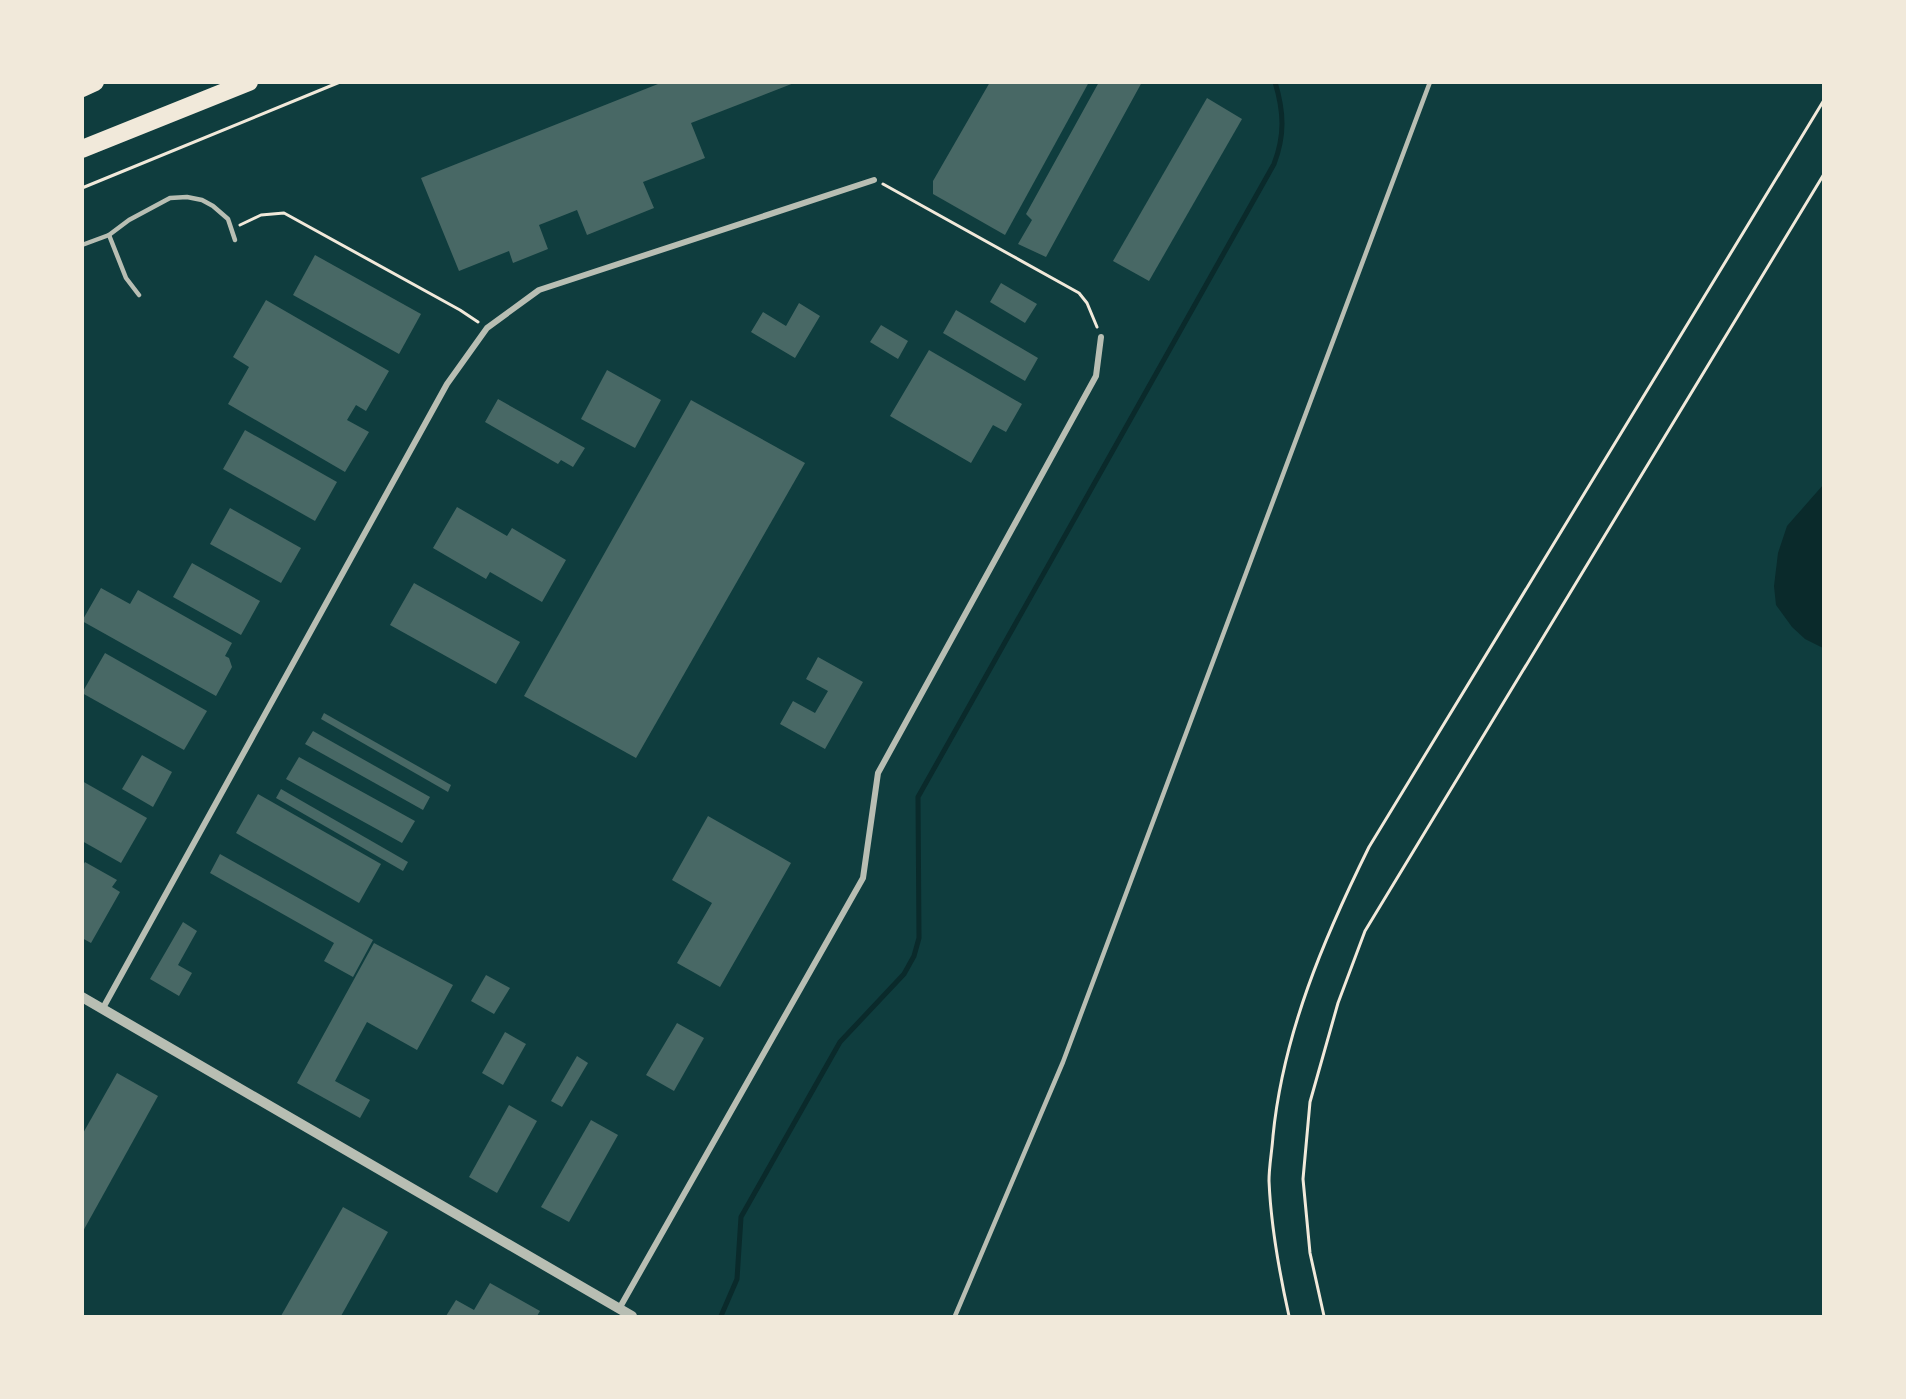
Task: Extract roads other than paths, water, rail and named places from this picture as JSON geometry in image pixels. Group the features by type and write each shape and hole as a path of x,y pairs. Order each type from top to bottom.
{"highway":[{"path":"82,88 95,82"},
{"path":"82,149 249,82"}],"street":[{"path":"103,1008 447,384 487,328 539,290 874,180"},
{"path":"619,1309 863,878 878,773 1096,376 1101,338"},
{"path":"82,997 632,1317"}],"lane":[{"path":"955,1317 1063,1062 1430,82"},
{"path":"82,245 109,235 129,220 170,198 194,199 213,206 228,219 235,240"},
{"path":"109,235 126,279 139,295"}],"water":[{"path":"1823,485 1823,648 1805,639 1792,627 1776,605 1774,586 1778,553 1787,526"}],"waterway":[{"path":"721,1316 737,1279 741,1217 840,1042 904,974 914,956 919,938 918,797 1274,164 1282,133 1280,103 1275,82"}]}
